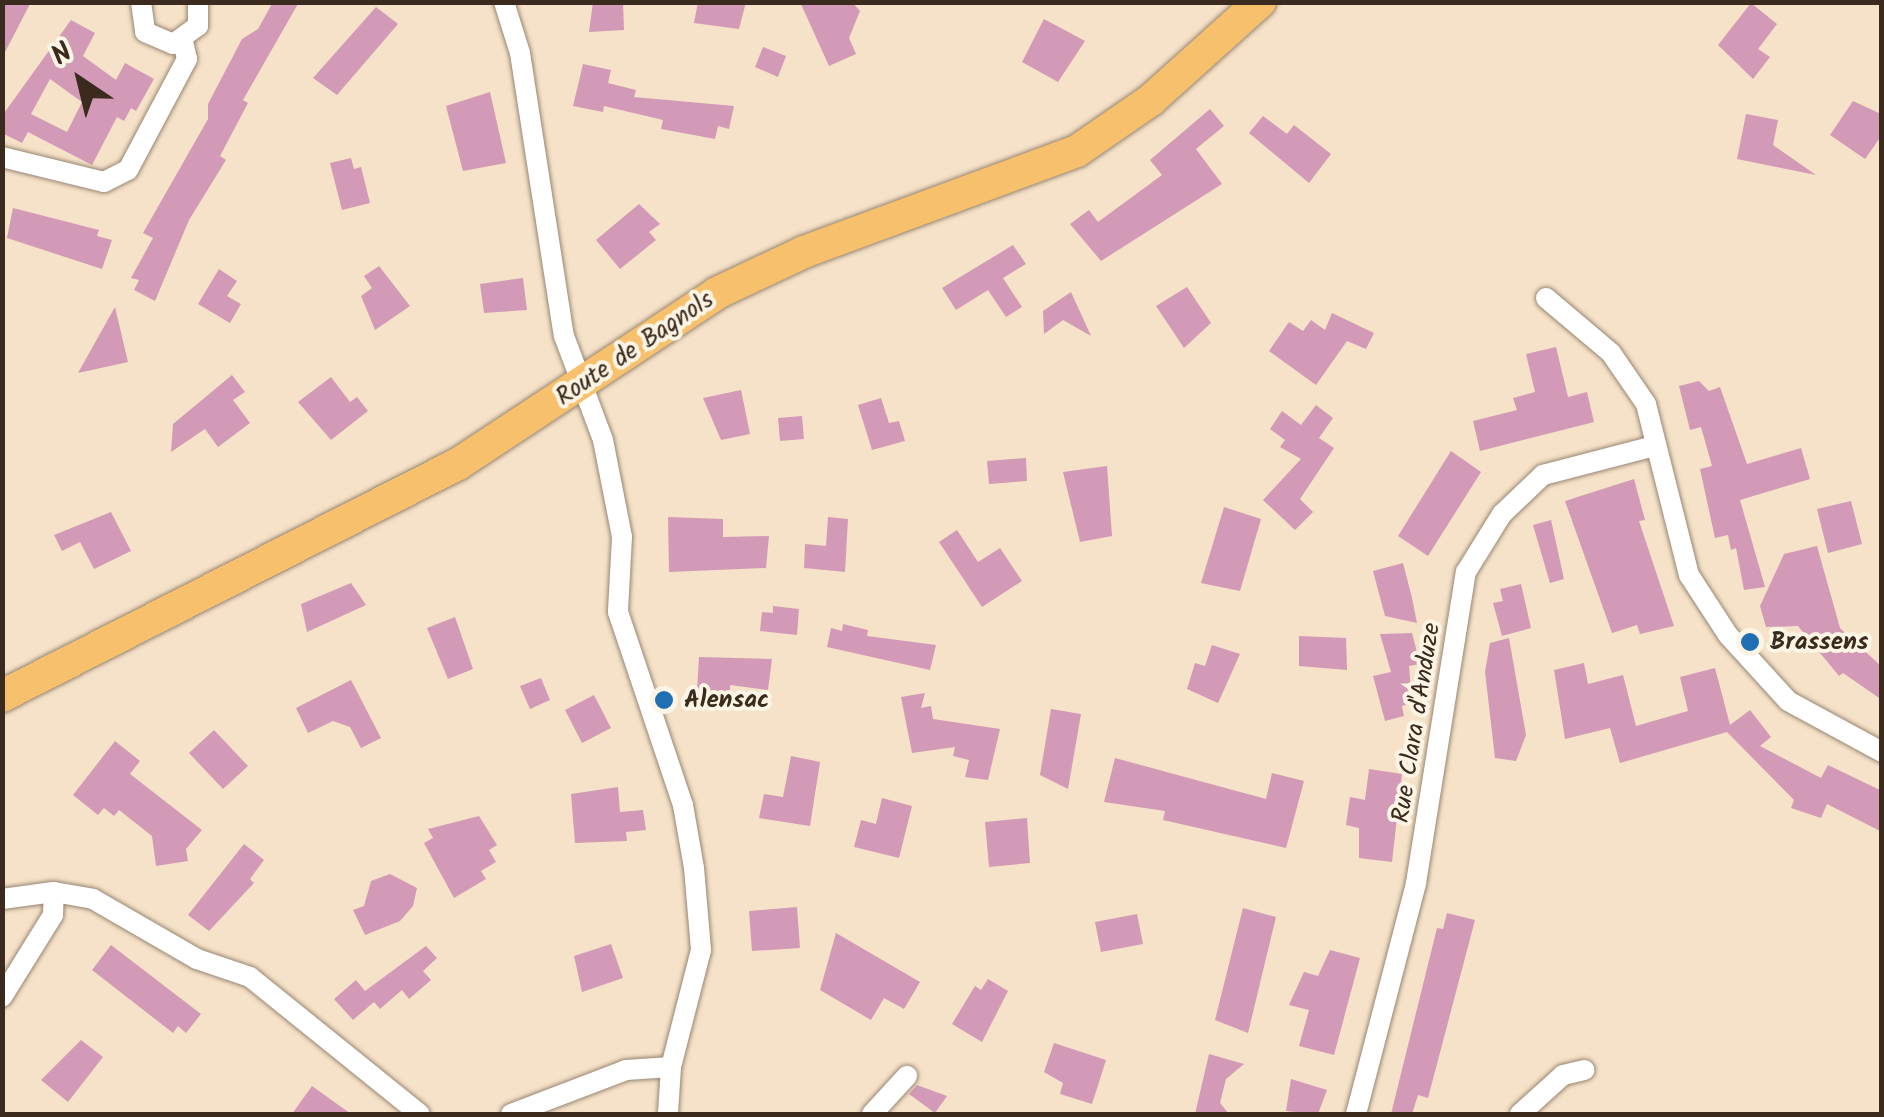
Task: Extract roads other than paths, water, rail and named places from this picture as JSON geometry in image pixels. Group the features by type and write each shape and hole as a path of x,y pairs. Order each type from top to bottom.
{"main road":[{"name":"Route de Bagnols","path":"2,696 458,464 673,319 763,270 1077,150 1151,100 1260,2"}],"street":[{"path":"142,2 140,22 152,39 183,42"},
{"path":"183,42 198,26 198,2"},
{"path":"504,2 520,52 564,336 584,382 622,537 618,612 683,805 694,868 701,950 671,1067 668,1114"},
{"path":"2,158 104,182 128,170 187,59 183,42"},
{"path":"1546,298 1610,353 1646,404 1688,574 1728,635 1788,701 1882,752"},
{"name":"Rue Clara d'Anduze","path":"1356,1114 1416,883 1466,572 1502,514 1542,475 1654,446"},
{"path":"2,899 54,892 93,900 197,959 250,977 420,1114"},
{"path":"2,997 53,915 54,892"},
{"path":"511,1114 626,1070 671,1067"},
{"path":"1520,1114 1564,1074 1584,1070"},
{"path":"872,1114 907,1076"}],"place":[{"name":"Brassens","path":"1750,642"},
{"name":"Alensac","path":"664,700"}]}
